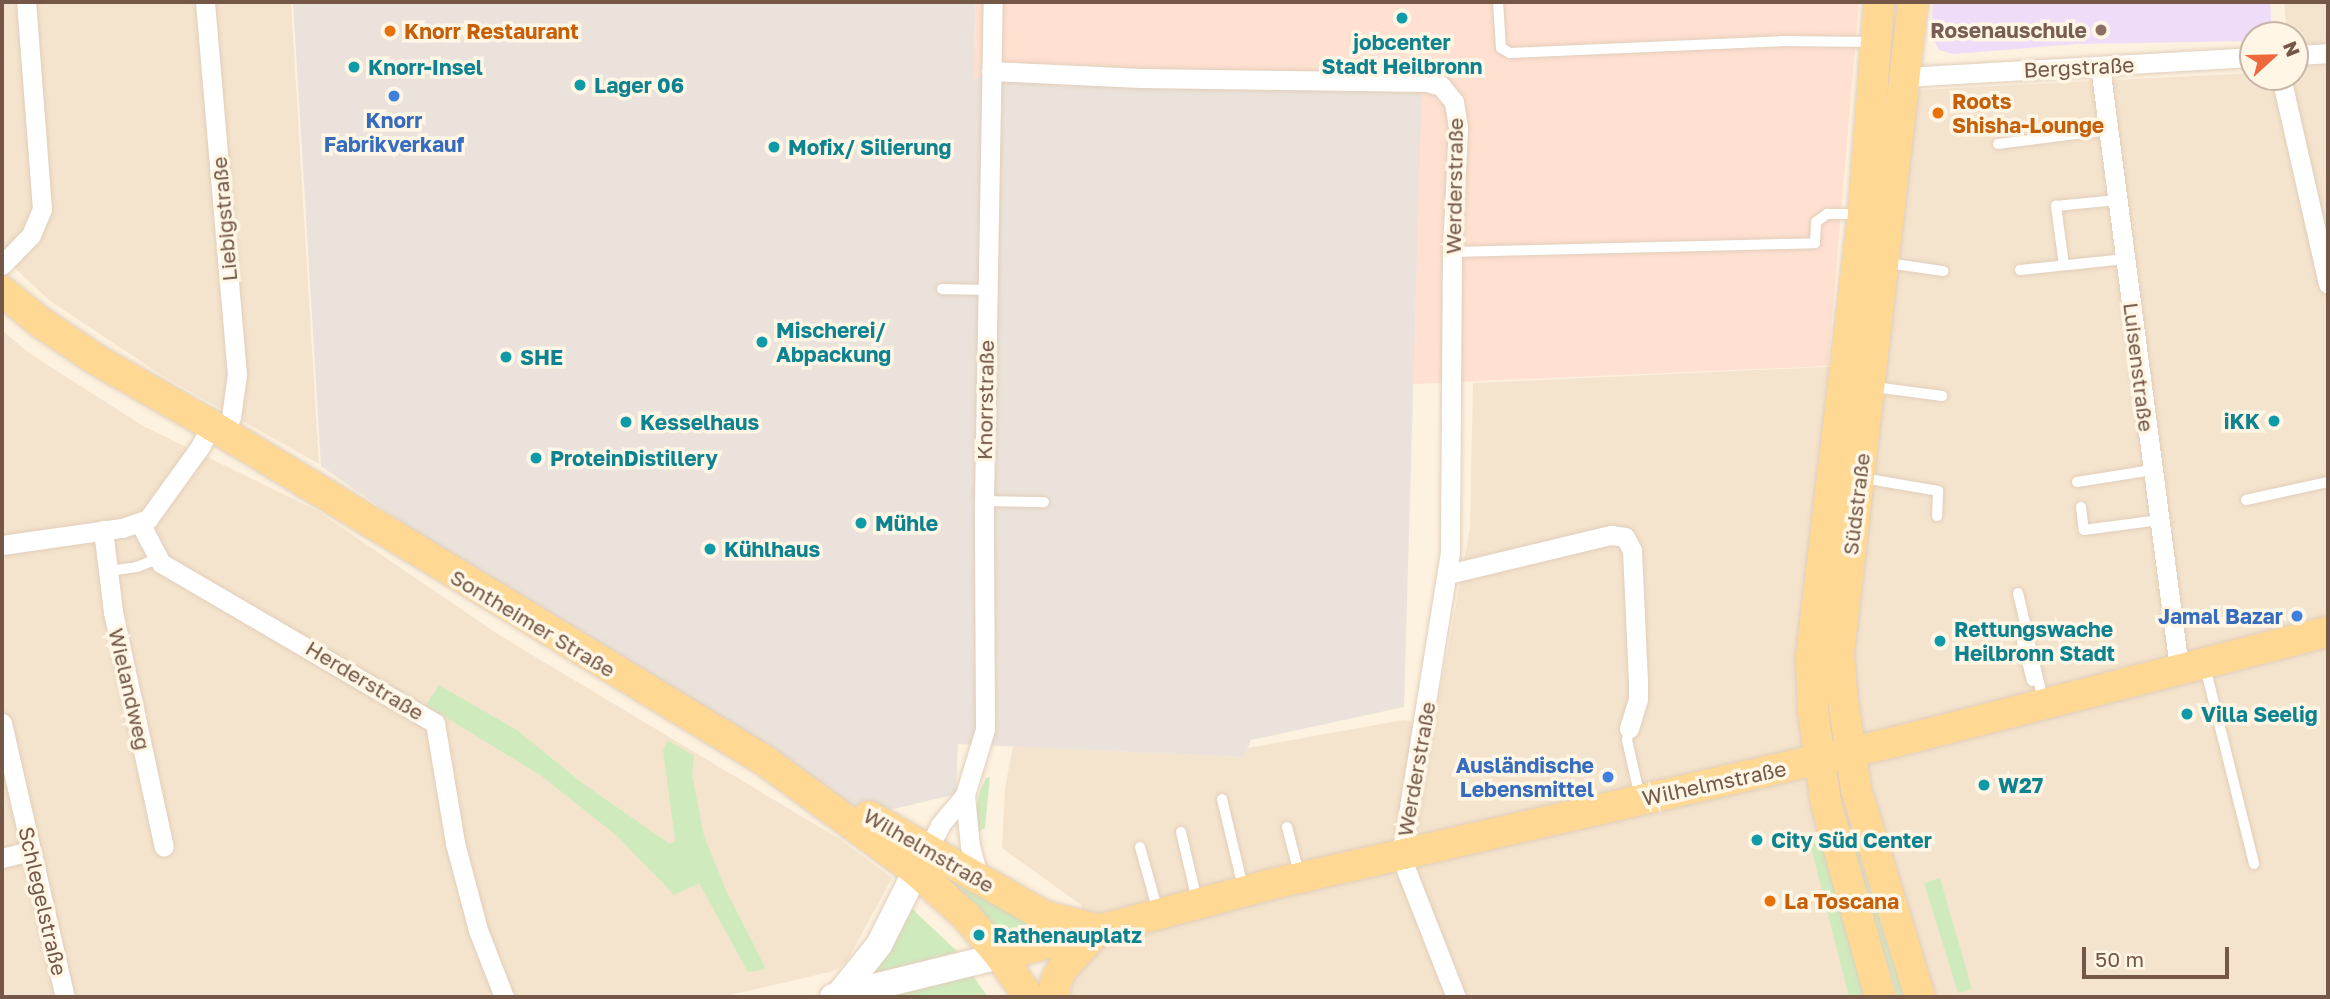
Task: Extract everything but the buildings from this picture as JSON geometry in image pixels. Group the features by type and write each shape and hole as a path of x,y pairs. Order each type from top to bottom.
{"main road":[{"name":"Südstraße","path":"1879,2 1863,214 1811,660 1819,760 1842,865 1880,997"},
{"name":"Südstraße","path":"1913,2 1839,653 1850,752 1862,810 1920,997"},
{"name":"Sontheimer Straße","path":"2,291 40,323 95,359 217,429 764,760 922,860 1000,956 1028,997"},
{"name":"Wilhelmstraße","path":"1000,956 1300,877 1401,857 1640,798 1819,760 2328,632"},
{"name":"Wilhelmstraße","path":"922,860 979,880 1044,916 1098,929"},
{"path":"835,997 879,945 922,860"},
{"path":"1053,997 1056,980 1063,968 1098,929"},
{"path":"835,997 1000,956"}],"street":[{"path":"2,265 30,234 42,209 26,2"},
{"name":"Liebigstraße","path":"140,523 156,511 217,429 231,417 237,374 205,2"},
{"name":"Knorrstraße","path":"979,880 970,846 965,795 985,729 986,290 993,2"},
{"path":"2309,54 2328,53"},
{"name":"Bergstraße","path":"1906,77 2239,58"},
{"name":"Luisenstraße","path":"2100,66 2159,520 2192,665"},
{"name":"Werderstraße","path":"991,71 1142,78 1413,82 1441,86 1450,96 1457,115 1452,252 1454,398 1448,574 1407,804 1401,857 1456,997"},
{"path":"2284,91 2328,284"},
{"path":"2,545 140,523 157,559"},
{"name":"Wielandweg","path":"103,530 113,612 164,847"},
{"path":"1448,574 1611,535 1625,537 1632,550 1638,680 1638,699 1629,729"},
{"name":"Herderstraße","path":"157,559 433,720 458,854 478,930 504,997"},
{"name":"Schlegelstraße","path":"2,723 65,997"},
{"name":"Knorrstraße","path":"922,860 940,825 965,795"},
{"path":"2,858 31,851"}],"lane":[{"path":"1498,2 1501,48 1510,53 1781,41 1876,42"},
{"path":"1998,144 2108,130"},
{"path":"2064,265 2056,206 2117,200"},
{"path":"1452,252 1815,243 1815,222 1827,214 1863,214"},
{"path":"2020,270 2125,259"},
{"path":"1884,262 1943,271"},
{"path":"942,289 986,290"},
{"path":"1870,386 1942,397"},
{"path":"2077,482 2152,470"},
{"path":"1859,477 1938,491 1937,516"},
{"path":"2246,500 2328,482"},
{"path":"984,501 1044,502"},
{"path":"2081,507 2084,530 2159,520"},
{"path":"109,571 136,567 157,559"},
{"path":"2018,593 2041,705"},
{"path":"2022,642 2041,705"},
{"path":"2192,665 2254,864"},
{"path":"1629,729 1627,740 1640,798"},
{"path":"1222,799 1256,888"},
{"path":"1287,827 1300,877"},
{"path":"1181,832 1198,903"},
{"path":"1140,847 1159,914"}],"shaded area":[{"path":"2,2 291,2 319,464 163,376 50,301 2,256"},
{"path":"293,2 975,2 974,78 1422,80 1404,707 1251,740 1244,757 958,744 956,794 865,816 637,686 321,466"},
{"path":"975,2 1859,2 1828,366 1413,384 1421,80 974,78"},
{"name":"Rosenauschule","path":"1933,2 2270,2 2271,21 2239,21 2239,41 2076,44 1953,54 1939,50 1931,35"},
{"path":"2284,2 2328,2 2328,997 1069,997 1073,978 1092,953 1081,905 1002,848 1005,788 1013,746 1243,757 1248,748 1403,720 1434,725 1470,528 1473,383 1825,367 1882,369 1918,90 2239,74 2239,91 2309,91 2309,21 2286,21"},
{"path":"2,330 29,353 143,426 316,510 499,635 841,840 892,878 847,961 834,971 722,997 2,997"}],"green space":[{"path":"439,685 517,730 582,783 670,844 675,840 663,750 668,740 694,756 692,774 704,836 725,888 766,969 748,972 699,883 674,895 617,836 543,777 426,705"},
{"path":"990,777 985,828 975,833 975,814 980,791 986,778"},
{"path":"1850,820 1904,997 1898,997 1841,823"},
{"path":"1819,831 1870,997 1849,997 1809,840"},
{"path":"944,876 1032,919 1032,931 1001,939"},
{"path":"1940,878 1972,989 1958,993 1924,883"},
{"path":"910,907 958,952 867,975"},
{"path":"971,973 988,997 871,997"}],"place":[{"name":"jobcenter Stadt Heilbronn","path":"1402,18"},
{"name":"Rosenauschule","path":"2101,30"},
{"name":"Knorr Restaurant","path":"390,31"},
{"name":"Knorr-Insel","path":"354,67"},
{"name":"Lager 06","path":"580,85"},
{"name":"Knorr Fabrikverkauf","path":"394,96"},
{"name":"Roots Shisha-Lounge","path":"1938,113"},
{"name":"Mofix/ Silierung","path":"774,147"},
{"name":"Mischerei/ Abpackung","path":"762,342"},
{"name":"SHE","path":"506,357"},
{"name":"iKK","path":"2274,421"},
{"name":"Kesselhaus","path":"626,422"},
{"name":"ProteinDistillery","path":"536,458"},
{"name":"Mühle","path":"861,523"},
{"name":"Kühlhaus","path":"710,549"},
{"name":"Jamal Bazar","path":"2297,616"},
{"name":"Rettungswache Heilbronn Stadt","path":"1940,641"},
{"name":"Villa Seelig","path":"2187,714"},
{"name":"Ausländische Lebensmittel","path":"1608,777"},
{"name":"W27","path":"1984,785"},
{"name":"City Süd Center","path":"1757,840"},
{"name":"La Toscana","path":"1770,901"},
{"name":"Rathenauplatz","path":"979,935"}]}
